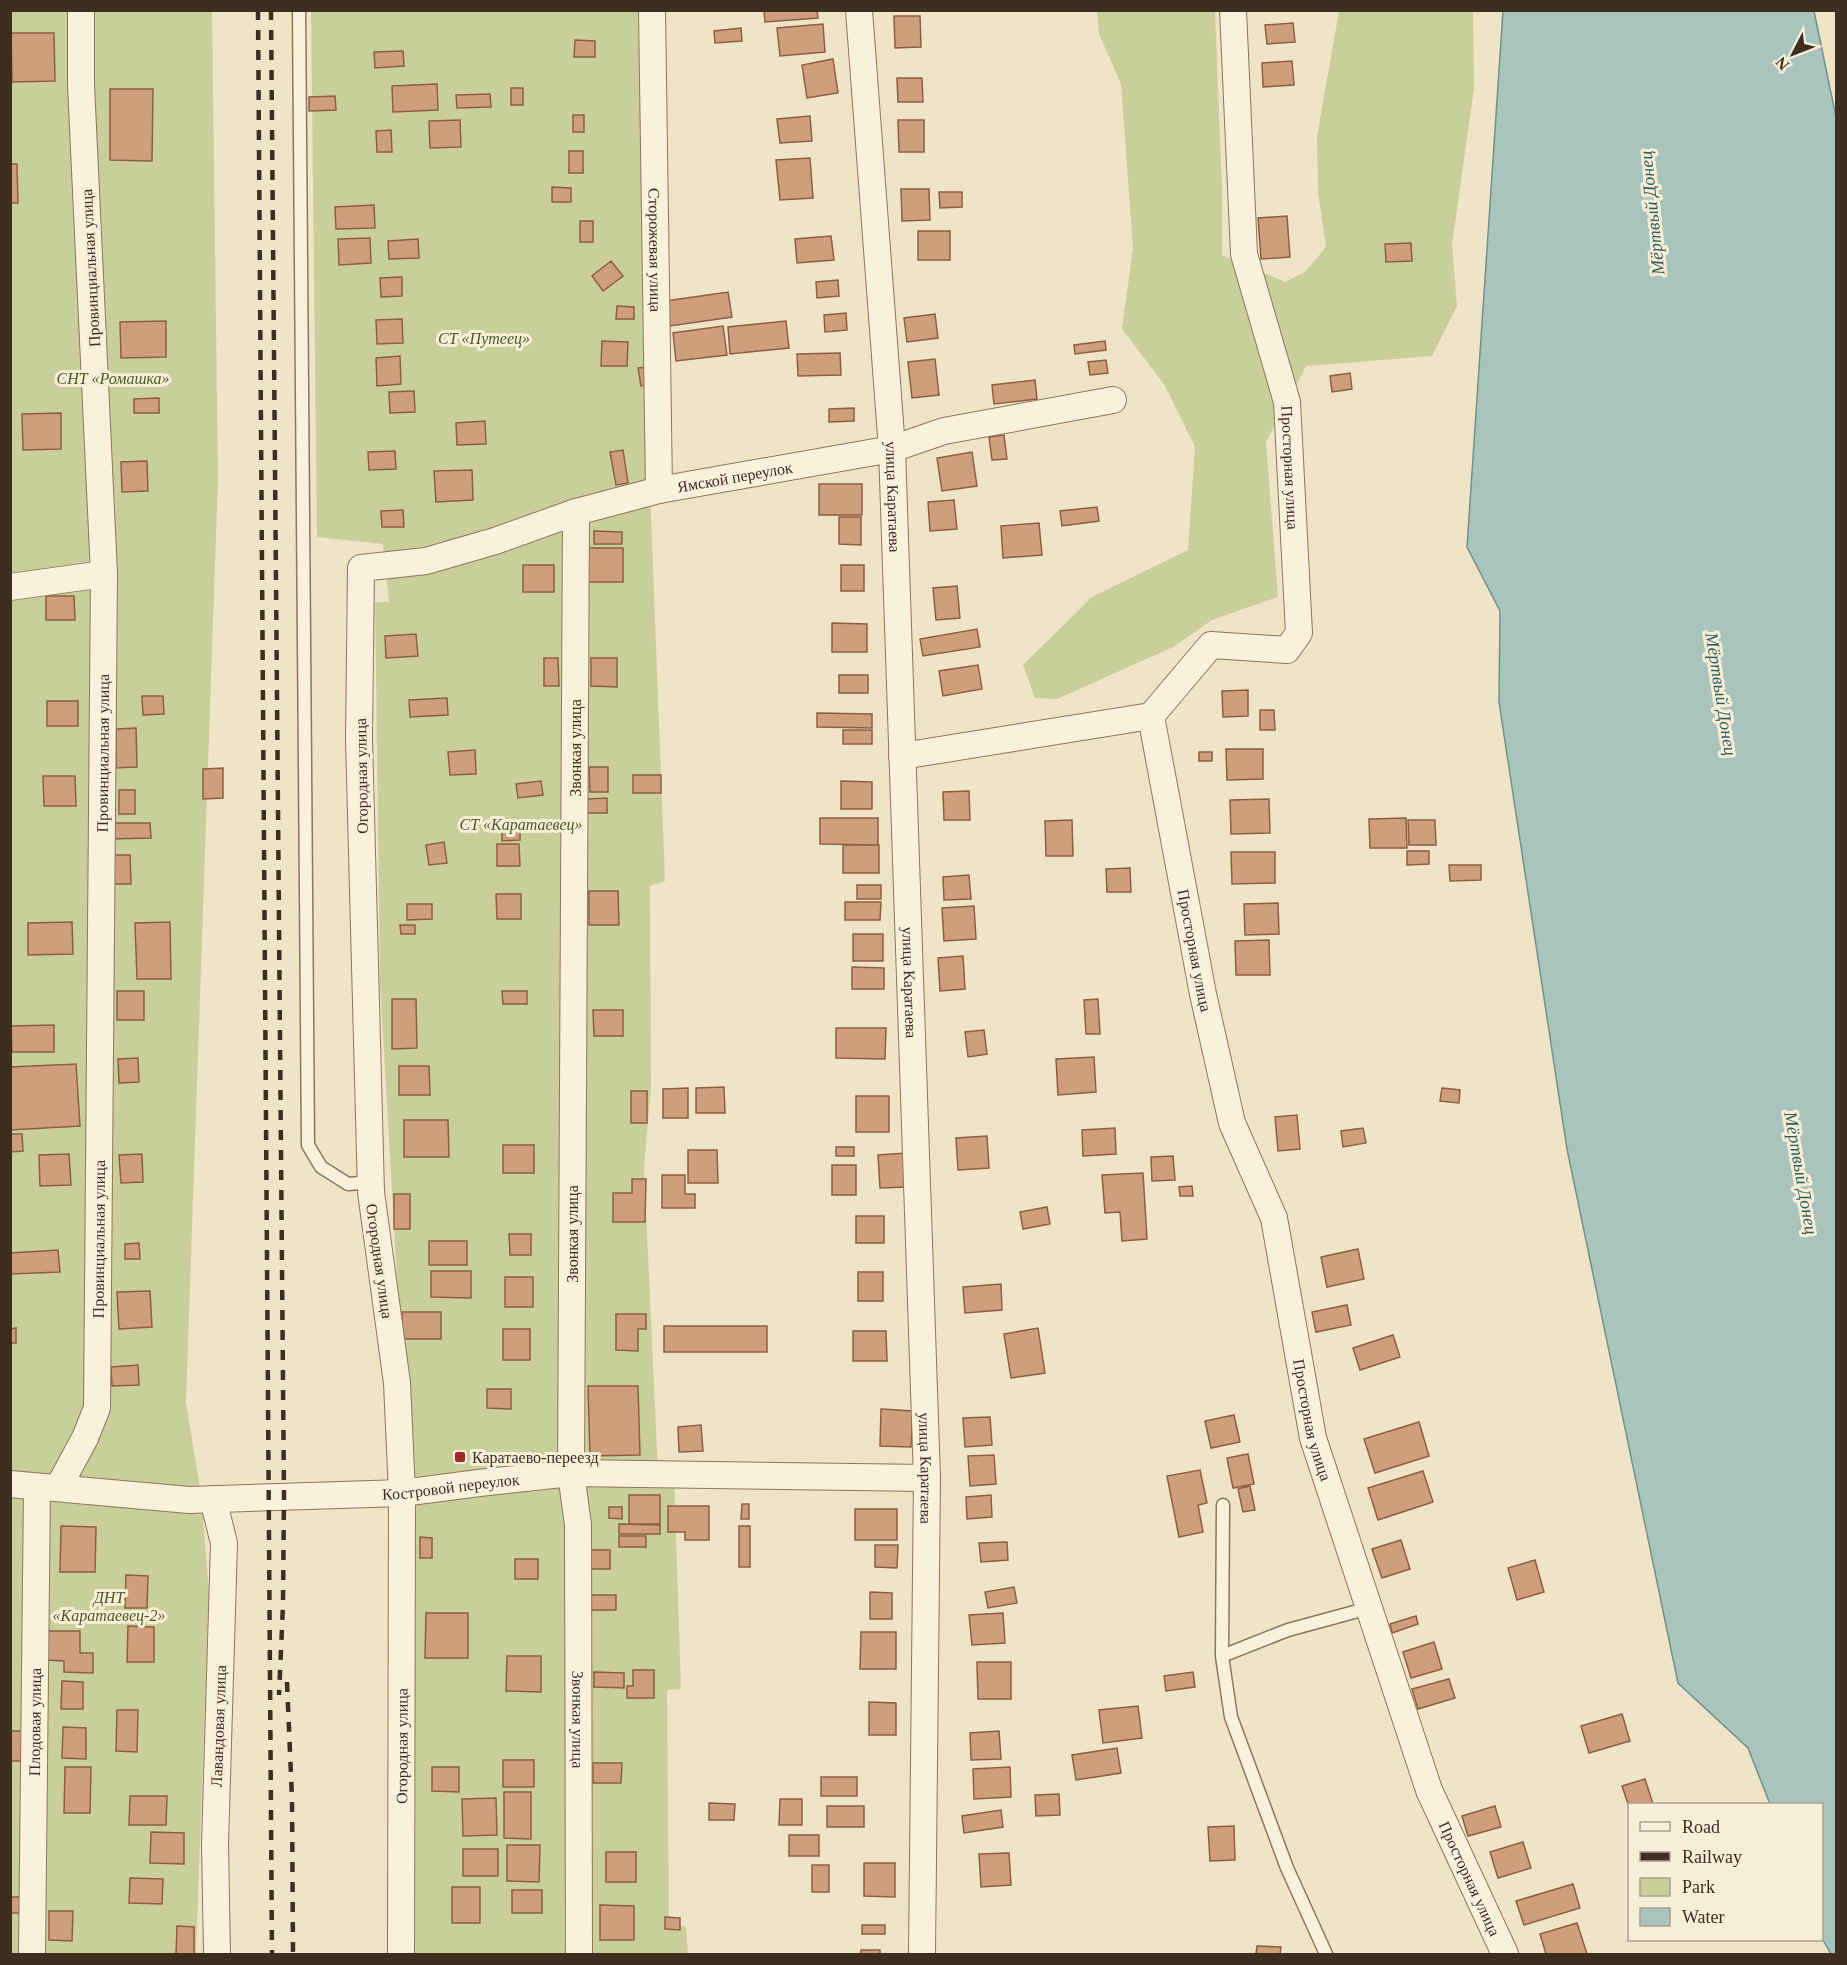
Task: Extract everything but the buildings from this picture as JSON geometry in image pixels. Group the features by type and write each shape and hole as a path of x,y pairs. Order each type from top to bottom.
{"street":[{"name":"Провинциальная улица","path":"47,1488 85,1438 97,1408 104,574 81,85 81,10"},
{"name":"Сторожевая улица","path":"652,10 659,490"},
{"name":"улица Каратаева","path":"859,10 892,449 927,1478 922,1954"},
{"name":"Просторная улица","path":"1233,10 1244,254 1287,402 1299,633 1287,650 1211,645 1151,716 1203,994 1232,1123 1274,1218 1313,1438 1430,1790 1505,1954"},
{"name":"Ямской переулок","path":"361,568 426,561 495,541 576,512 659,490 892,449 944,430 1113,400"},
{"name":"Звонкая улица","path":"576,512 571,1473 578,1525 579,1954"},
{"name":"Огородная улица","path":"361,568 359,739 370,1182 397,1383 402,1493 401,1954"},
{"path":"10,587 104,574"},
{"path":"902,756 1151,716"},
{"name":"Костровой переулок","path":"10,1484 189,1500 402,1493 571,1473 927,1478"},
{"name":"Плодовая улица","path":"32,1954 47,1488"},
{"name":"Лавандовая улица","path":"213,1499 224,1543 216,1800 217,1954"}],"lane":[{"path":"299,10 308,1145 321,1167 348,1184 370,1182"},
{"path":"1223,1505 1222,1656 1231,1717 1287,1868 1326,1954"},
{"path":"1222,1656 1288,1630 1369,1608"}],"green space":[{"name":"СНТ «Ромашка»","path":"11,11 212,11 218,478 186,1402 201,1494 209,1593 196,1954 11,1954"},
{"name":"СТ «Каратаевец»","path":"311,11 649,11 650,488 665,881 650,886 651,1087 644,1168 658,1472 674,1473 681,1689 667,1690 669,1923 686,1927 688,1954 414,1954 410,1505 380,983 375,602 389,602 383,544 317,537"},
{"path":"1097,11 1215,11 1222,189 1222,255 1285,282 1306,271 1326,247 1318,192 1317,136 1339,11 1473,11 1474,88 1452,245 1457,306 1432,356 1306,366 1266,442 1278,597 1212,620 1173,647 1057,699 1035,698 1023,665 1092,597 1188,550 1195,447 1164,384 1122,329 1133,248 1121,84 1099,34"}],"water":[{"name":"Мёртвый Донец","path":"1503,11 1814,11 1836,117 1836,1954 1831,1954 1823,1940 1823,1803 1770,1803 1748,1748 1678,1683 1567,1149 1499,702 1500,611 1467,547"}],"railway":[{"path":"258,10 272,1954"},
{"path":"271,10 284,1495 279,1695"},
{"path":"287,1682 292,1798 293,1954"}],"place":[{"name":"Каратаево-переезд","path":"460,1457"}],"park label":[{"name":"СТ «Путеец»","path":"484,338"},
{"name":"ДНТ «Каратаевец-2»","path":"109,1606"}]}
